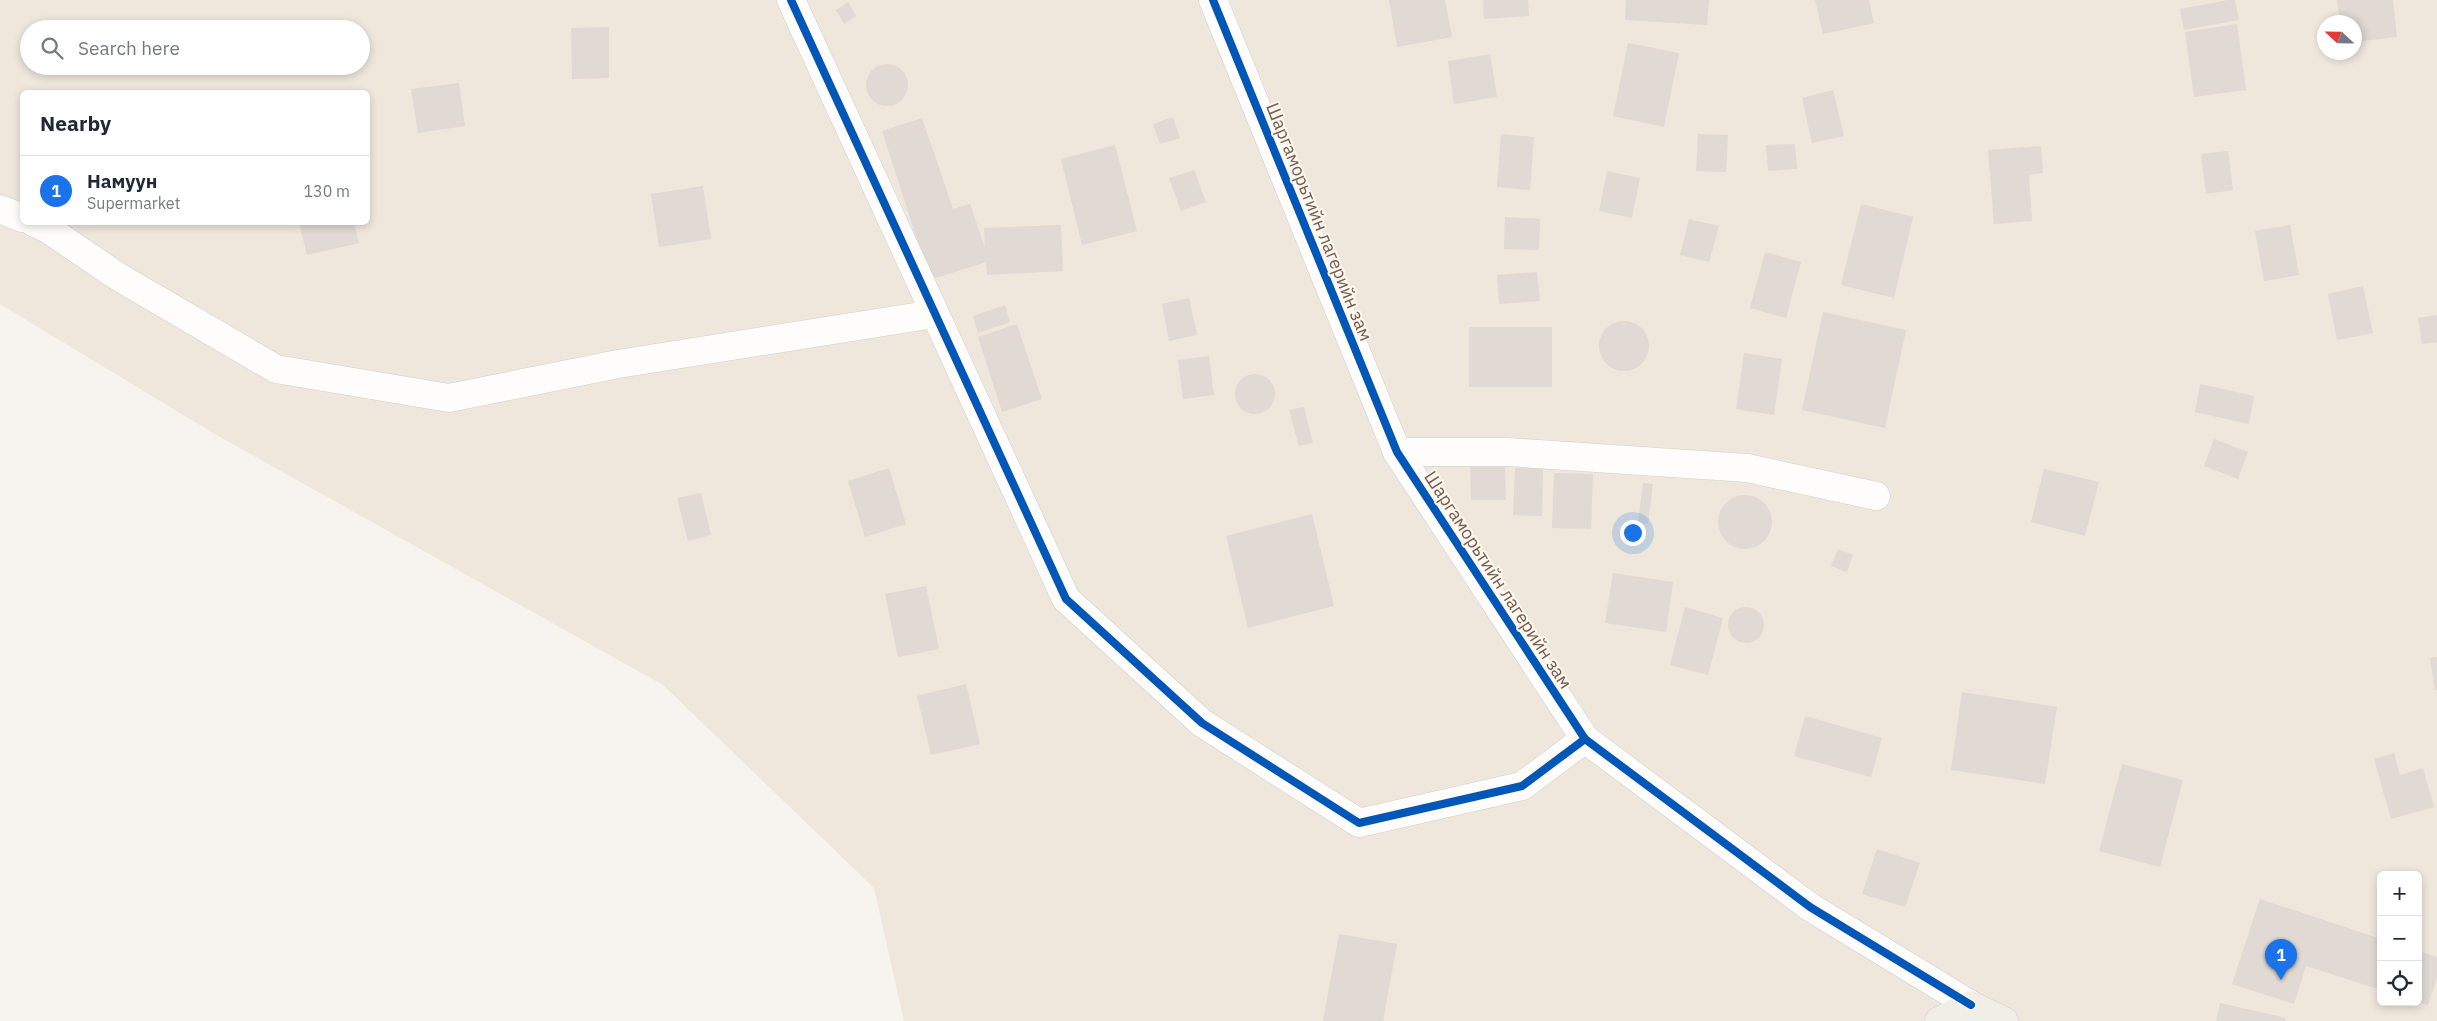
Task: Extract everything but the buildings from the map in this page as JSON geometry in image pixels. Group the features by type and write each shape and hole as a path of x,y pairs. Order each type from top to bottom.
{"main road":[{"path":"1939,1021 1971,1005 2004,1021"}],"street":[{"path":"792,0 1066,599 1202,722 1359,823 1522,786 1585,739"},
{"name":"Шаргаморьтийн лагерийн зам","path":"1213,0 1397,452 1585,739 1810,907 1971,1005"},
{"path":"0,209 20,217"},
{"path":"39,225 117,276 276,369 449,398 618,364 934,314"},
{"path":"1397,452 1507,452 1747,468 1876,496"}],"shaded area":[{"path":"0,0 2437,0 2437,1021 904,1021 874,888 663,685 213,433 0,304"}],"cycle path":[{"path":"791,0 1066,599 1202,723 1359,823 1522,786 1585,739"},
{"path":"1213,0 1397,452 1585,739 1810,907 1971,1005"}],"place":[{"name":"Намуун","path":"2281,980"}]}
